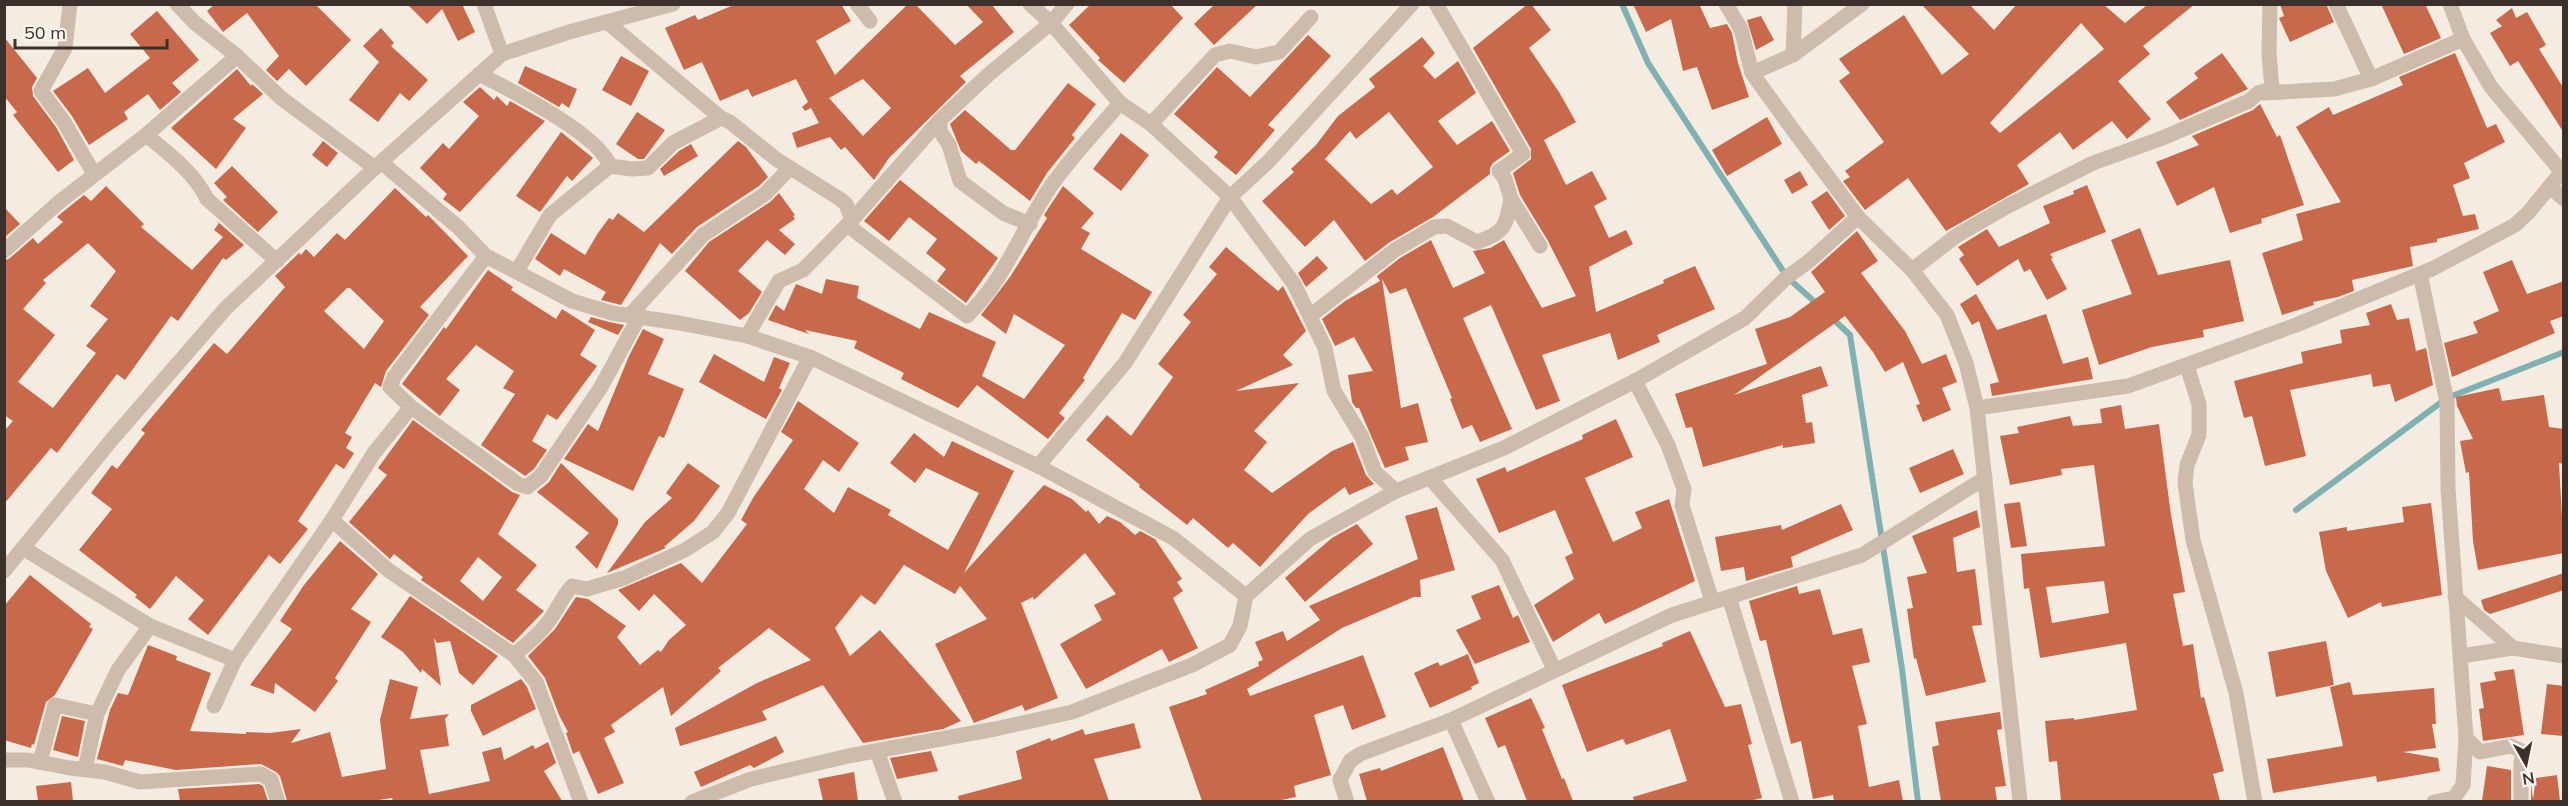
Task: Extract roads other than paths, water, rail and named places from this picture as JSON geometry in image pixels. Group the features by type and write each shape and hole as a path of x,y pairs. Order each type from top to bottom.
{"street":[{"path":"70,4 66,48 41,91 64,122 94,174"},
{"path":"177,4 195,23 237,56 281,98 378,165 458,227 486,256 572,301 612,314 747,336 810,357 1038,466 1173,538 1246,596"},
{"path":"484,4 501,54"},
{"path":"5,568 226,308 378,165 501,54 673,4"},
{"path":"857,4 870,21"},
{"path":"1030,4 1051,24 1120,103 1151,124 1230,197 1294,284 1325,348 1334,391 1362,437 1376,472 1396,491"},
{"path":"747,336 779,281 803,270 849,223 940,120 989,74 1051,24 1067,4"},
{"path":"1038,466 1125,363 1230,197 1269,161 1412,4"},
{"path":"1436,4 1523,154 1499,171 1505,179 1512,199 1540,246"},
{"path":"1726,4 1742,29 1752,73 1858,217 1912,270 1947,315 1966,363 1977,408 2020,801"},
{"path":"1792,55 1795,4"},
{"path":"1752,73 1792,55 1862,4"},
{"path":"1912,270 1956,236 2008,206 2093,163 2222,113 2249,101 2258,93 2272,89 2269,53 2270,4"},
{"path":"2336,4 2371,80"},
{"path":"1977,408 2128,386 2187,366 2420,274 2515,225 2550,188 2562,170 2491,87 2463,39 2450,4"},
{"path":"1151,124 1215,55 1230,51 1256,57 1280,52 1311,17"},
{"path":"607,22 721,118 730,122 790,168 840,199 846,204 849,223 967,316 986,297 1047,192 1120,103"},
{"path":"2258,93 2292,89 2334,89 2371,80 2463,39"},
{"path":"4,251 58,202 146,135 237,56"},
{"path":"479,74 551,114 596,146 607,157 610,166"},
{"path":"517,271 550,215 610,166 632,169 648,168 673,143 721,118"},
{"path":"940,120 940,131 949,145 960,181 1003,213 1030,224"},
{"path":"146,135 181,166 202,189 207,199 277,261"},
{"path":"486,256 394,377 390,387 411,407 518,484 527,487 540,476 601,387 634,316 703,235 765,194 790,168"},
{"path":"2550,188 2564,199"},
{"path":"1310,316 1395,250 1434,227 1447,226 1477,242 1492,237 1502,230 1507,222 1512,199"},
{"path":"692,801 751,779 1072,712 1192,666 1230,645 1240,626 1246,596 1310,538 1396,491 1504,448 1635,381 1745,318 1787,276 1808,262 1858,217"},
{"path":"2420,274 2447,402 2446,434 2455,597 2466,738 2463,786 2454,798 2434,801"},
{"path":"514,655 533,639 551,618 562,598 573,586 587,589 624,578 686,549 713,532 728,513 810,357"},
{"path":"2187,366 2199,404 2199,435 2187,465 2185,483 2193,540 2236,693 2255,801"},
{"path":"1635,381 1668,445 1684,489 1682,506 1712,601"},
{"path":"214,706 235,660 332,520 374,453 411,407"},
{"path":"1430,478 1502,560 1554,669"},
{"path":"1347,801 1340,780 1350,761 1360,754 1451,720 1554,669 1672,615 1862,555 1985,478"},
{"path":"332,520 388,570 514,655 536,682 581,801"},
{"path":"23,548 150,626 235,660"},
{"path":"1729,597 1792,801"},
{"path":"2455,597 2513,648"},
{"path":"85,769 96,714 118,670 150,626"},
{"path":"2461,656 2513,648 2564,656"},
{"path":"40,762 55,705 96,714"},
{"path":"1451,720 1488,801"},
{"path":"2466,738 2480,752 2511,746 2524,752 2521,762 2521,801"},
{"path":"877,751 895,801"},
{"path":"4,760 40,762 105,772 140,782 261,774 271,780 278,801"}],"waterway":[{"path":"1622,4 1648,63 1787,277 1817,304"},
{"path":"1831,317 1850,335 1902,669 1918,802"},
{"path":"2296,510 2447,398 2564,352"}]}
